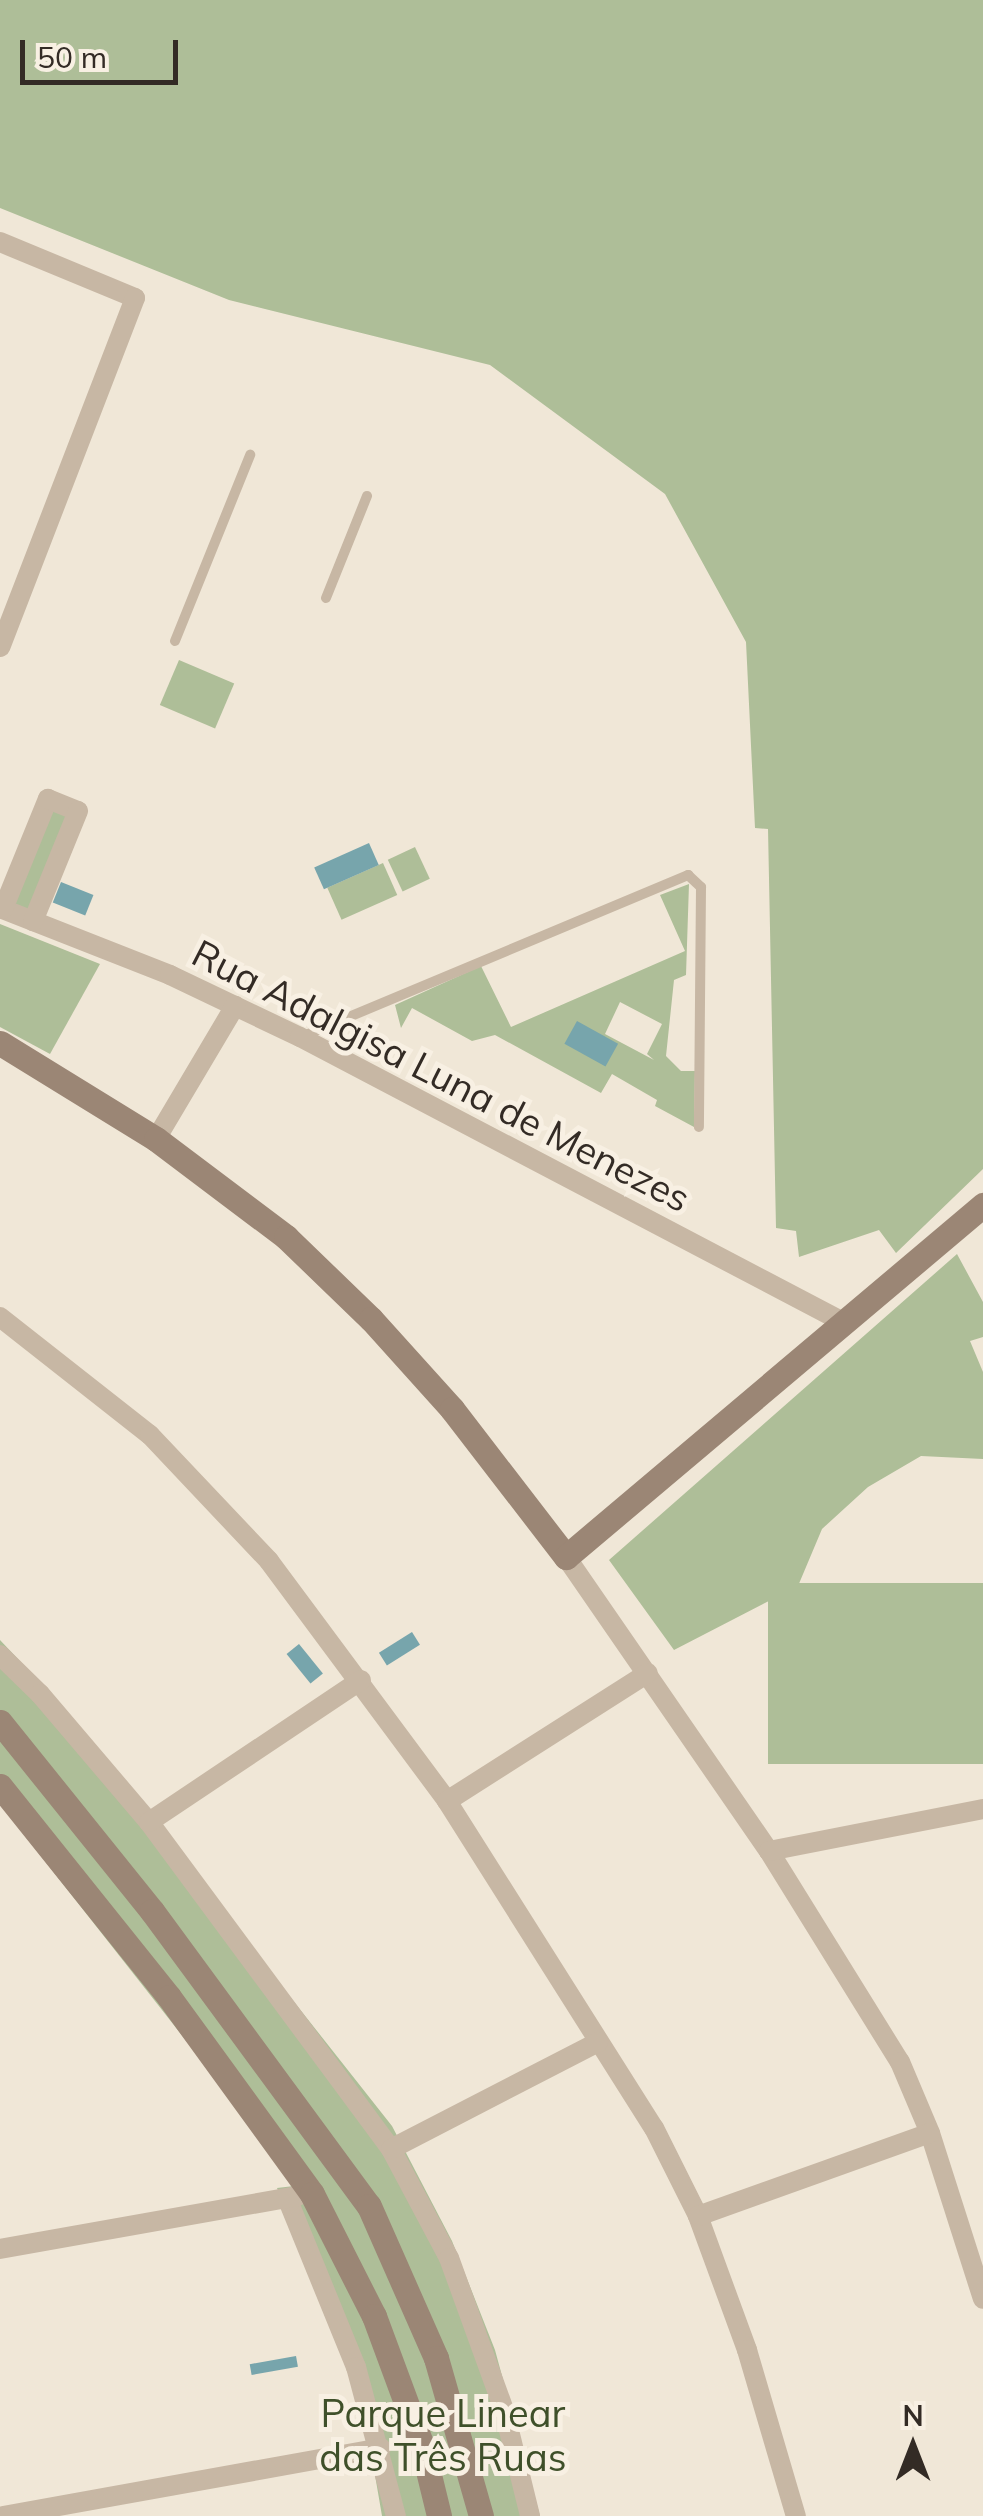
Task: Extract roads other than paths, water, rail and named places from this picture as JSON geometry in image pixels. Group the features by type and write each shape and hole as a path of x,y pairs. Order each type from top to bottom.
{"main road":[{"path":"0,1044 156,1138 286,1237 370,1318 452,1409 566,1557 983,1205"},
{"path":"0,1722 152,1911 369,2206 436,2358 481,2516"},
{"path":"0,1786 169,1996 300,2196 344,2247 422,2446 439,2516"}],"street":[{"path":"0,242 135,298 0,647"},
{"path":"1,909 48,798 78,811 34,921"},
{"name":"Rua Adalgisa Luna de Menezes","path":"1,909 236,1006 300,1037 843,1322"},
{"path":"156,1138 236,1006"},
{"path":"0,1318 150,1436 269,1561 361,1680 447,1801 654,2128 698,2216 747,2350 796,2516"},
{"path":"566,1557 769,1851 900,2062 930,2133 983,2298"},
{"path":"0,1655 40,1694 149,1822 391,2149 449,2258 504,2410 530,2516"},
{"path":"447,1801 648,1672"},
{"path":"149,1822 361,1680"},
{"path":"769,1851 983,1809"},
{"path":"391,2149 598,2042"},
{"path":"698,2216 930,2133"},
{"path":"0,2249 300,2196 317,2263 381,2448 396,2516"},
{"path":"2,2516 381,2448"}],"lane":[{"path":"175,641 250,455"},
{"path":"326,598 367,496"},
{"path":"300,1037 688,875 701,887 699,1128"}],"water":[{"path":"369,843 379,865 324,889 314,867"},
{"path":"61,882 93,895 85,916 53,902"},
{"path":"577,1021 618,1044 606,1067 564,1044"},
{"path":"412,1632 420,1645 387,1665 379,1653"},
{"path":"299,1644 323,1674 310,1684 287,1654"},
{"path":"296,2356 298,2367 252,2375 250,2364"}],"park label":[{"name":"Parque Linear das Três Ruas","path":"443,2436"}]}
